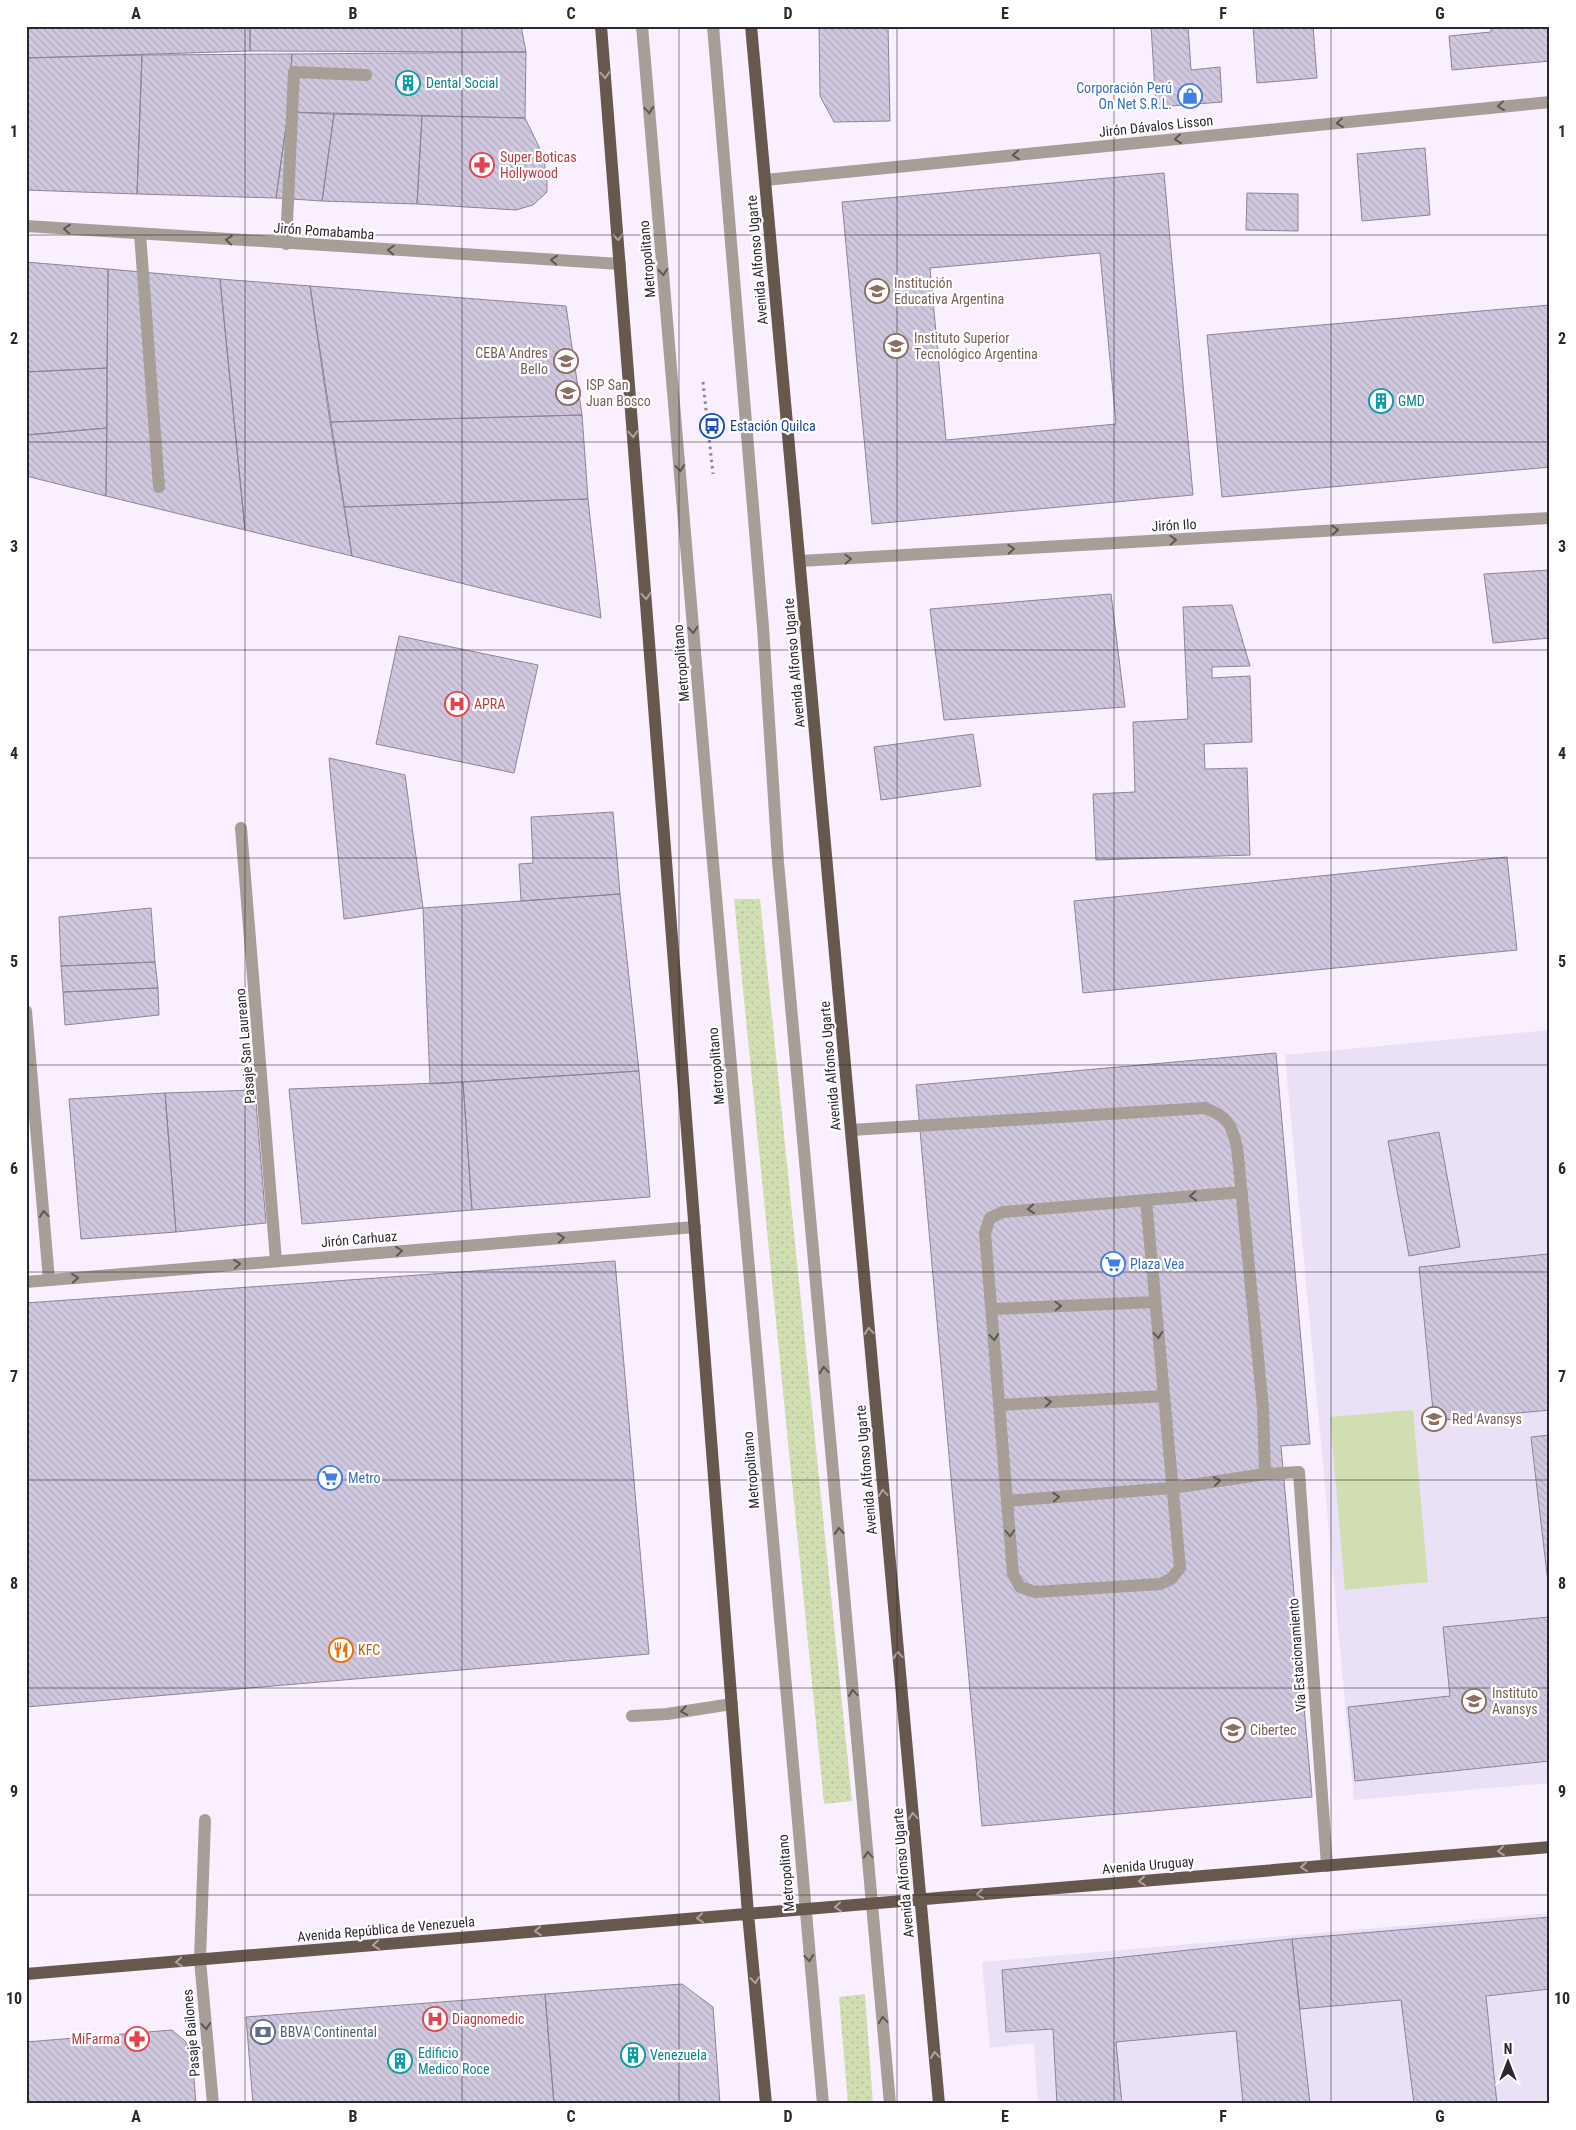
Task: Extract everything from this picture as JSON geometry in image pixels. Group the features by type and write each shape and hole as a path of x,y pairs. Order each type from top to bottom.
{"main road":[{"path":"601,26 748,1914 766,2104"},
{"name":"Avenida Alfonso Ugarte","path":"751,26 939,2104"},
{"name":"Avenida Uruguay","path":"748,1914 1550,1847"},
{"name":"Avenida República de Venezuela","path":"26,1974 748,1914"}],"street":[{"name":"Metropolitano","path":"642,26 711,840 822,2104"},
{"path":"713,26 763,627 778,862 890,2104"},
{"path":"286,244 294,72 366,75"},
{"name":"Jirón Dávalos Lisson","path":"765,180 1550,102"},
{"name":"Jirón Pomabamba","path":"26,226 620,264"},
{"path":"140,234 160,487"},
{"name":"Jirón Ilo","path":"800,561 1550,518"},
{"name":"Pasaje San Laureano","path":"242,828 276,1261"},
{"path":"26,1012 50,1280"},
{"path":"850,1130 1205,1108 1221,1114 1232,1128 1237,1147 1242,1192 1262,1408 1265,1474 1172,1488 1007,1501"},
{"path":"1146,1200 1180,1568 1171,1579 1160,1584 1035,1592 1020,1587 1013,1574 985,1232 990,1218 1003,1212 1146,1200 1242,1192"},
{"name":"Jirón Carhuaz","path":"26,1282 695,1227"},
{"path":"992,1309 1155,1302"},
{"path":"999,1405 1164,1396"},
{"name":"Vía Estacionamiento","path":"1265,1474 1299,1472 1327,1866"},
{"path":"632,1716 668,1714 732,1704"},
{"name":"Pasaje Bailones","path":"205,1820 200,1960 213,2104"}],"path":[{"path":"703,382 713,474"}],"shaded area":[{"name":"Red Avansys","path":"1550,1030 1550,1783 1354,1800 1285,1055"},
{"path":"1550,1913 1550,2104 1038,2104 1034,2043 990,2048 982,1962"}],"green space":[{"path":"734,899 760,899 852,1801 824,1804"},
{"path":"1413,1410 1428,1582 1345,1590 1330,1417"},
{"path":"865,1994 873,2104 848,2104 839,1997"}],"building":[{"path":"26,26 250,26 250,51 26,58"},
{"path":"250,26 521,26 526,52 250,51"},
{"path":"819,26 888,26 890,121 834,122 820,96"},
{"path":"1151,26 1188,26 1191,70 1220,67 1222,102 1156,107"},
{"path":"1253,26 1313,26 1317,78 1257,83"},
{"path":"1491,26 1550,26 1550,61 1452,70 1449,36 1491,32"},
{"name":"Dental Social","path":"526,52 525,118 288,112 292,54"},
{"path":"292,54 288,112 276,198 137,194 142,55"},
{"path":"142,55 137,194 26,190 26,58"},
{"path":"288,112 334,114 322,201 276,198"},
{"path":"334,114 422,116 417,204 322,201"},
{"name":"Super Boticas Hollywood","path":"422,116 525,118 542,153 547,177 547,192 533,205 516,210 417,204"},
{"path":"1425,148 1430,215 1362,221 1357,154"},
{"name":"Instituto Superior Tecnológico Argentina","path":"1164,173 1193,495 872,524 842,202","holes":["1100,253 1116,424 946,440 930,268"]},
{"path":"1247,193 1298,194 1298,231 1246,230"},
{"path":"26,262 108,269 107,368 26,372"},
{"path":"108,269 220,279 245,530 106,496"},
{"path":"220,279 310,286 352,556 245,530"},
{"path":"310,286 566,306 582,415 330,422"},
{"name":"GMD","path":"1550,305 1550,467 1222,497 1207,335"},
{"path":"107,368 107,428 26,435 26,372"},
{"path":"582,415 588,499 344,507 330,422"},
{"path":"107,428 106,496 26,476 26,435"},
{"path":"588,499 601,618 352,556 344,507"},
{"path":"1550,570 1550,638 1493,643 1484,574"},
{"path":"1111,594 1125,707 944,720 930,609"},
{"path":"1232,605 1250,666 1212,667 1212,678 1250,676 1252,742 1204,744 1205,769 1247,768 1250,855 1096,860 1093,794 1135,792 1133,722 1188,719 1183,607"},
{"name":"APRA","path":"399,636 538,665 514,773 376,744"},
{"path":"973,734 981,786 881,800 874,747"},
{"path":"329,758 405,775 423,908 344,919"},
{"path":"613,812 620,894 521,901 519,864 533,863 531,817"},
{"path":"1507,857 1517,950 1083,993 1074,901"},
{"path":"620,894 639,1071 430,1084 423,908"},
{"path":"151,908 155,962 61,966 59,917"},
{"path":"155,962 158,988 63,992 61,966"},
{"path":"158,988 159,1015 65,1025 63,992"},
{"name":"Plaza Vea","path":"1276,1053 1310,1444 1281,1446 1312,1797 982,1826 916,1085"},
{"path":"639,1071 650,1197 472,1210 463,1082"},
{"path":"463,1082 472,1210 302,1224 289,1089"},
{"path":"255,1090 266,1223 176,1232 165,1093"},
{"path":"165,1093 176,1232 81,1239 69,1099"},
{"path":"1439,1132 1460,1247 1409,1256 1388,1141"},
{"path":"1548,1254 1550,1273 1550,1410 1434,1421 1419,1267"},
{"name":"Metro","path":"615,1261 649,1654 26,1707 26,1303"},
{"path":"1550,1435 1550,1600 1531,1437"},
{"name":"Instituto Avansys","path":"1549,1617 1550,1761 1355,1781 1348,1707 1450,1696 1443,1627"},
{"path":"1550,1917 1550,1989 1486,1996 1497,2104 1414,2104 1401,2000 1300,2009 1292,1939"},
{"path":"1292,1939 1310,2104 1243,2104 1236,2031 1116,2042 1122,2104 1057,2104 1053,2029 1006,2032 1002,1970"},
{"name":"Venezuela","path":"682,1984 713,2007 720,2104 554,2104 545,1994"},
{"name":"Edificio Medico Roce","path":"545,1994 554,2104 253,2104 246,2017"},
{"path":"172,2030 185,2041 192,2054 196,2104 26,2104 26,2042"}],"place":[{"name":"Dental Social","path":"408,83"},
{"name":"Corporación Perú On Net S.R.L.","path":"1190,96"},
{"name":"Super Boticas Hollywood","path":"482,165"},
{"name":"Institución Educativa Argentina","path":"877,291"},
{"name":"Instituto Superior Tecnológico Argentina","path":"896,346"},
{"name":"CEBA Andres Bello","path":"566,361"},
{"name":"ISP San Juan Bosco","path":"568,393"},
{"name":"GMD","path":"1381,401"},
{"name":"Estación Quilca","path":"712,426"},
{"name":"APRA","path":"457,704"},
{"name":"Plaza Vea","path":"1113,1264"},
{"name":"Red Avansys","path":"1434,1419"},
{"name":"Metro","path":"330,1478"},
{"name":"KFC","path":"341,1650"},
{"name":"Instituto Avansys","path":"1474,1701"},
{"name":"Cibertec","path":"1233,1730"},
{"name":"Diagnomedic","path":"435,2019"},
{"name":"BBVA Continental","path":"263,2032"},
{"name":"MiFarma","path":"137,2039"},
{"name":"Venezuela","path":"633,2055"},
{"name":"Edificio Medico Roce","path":"400,2061"}]}
